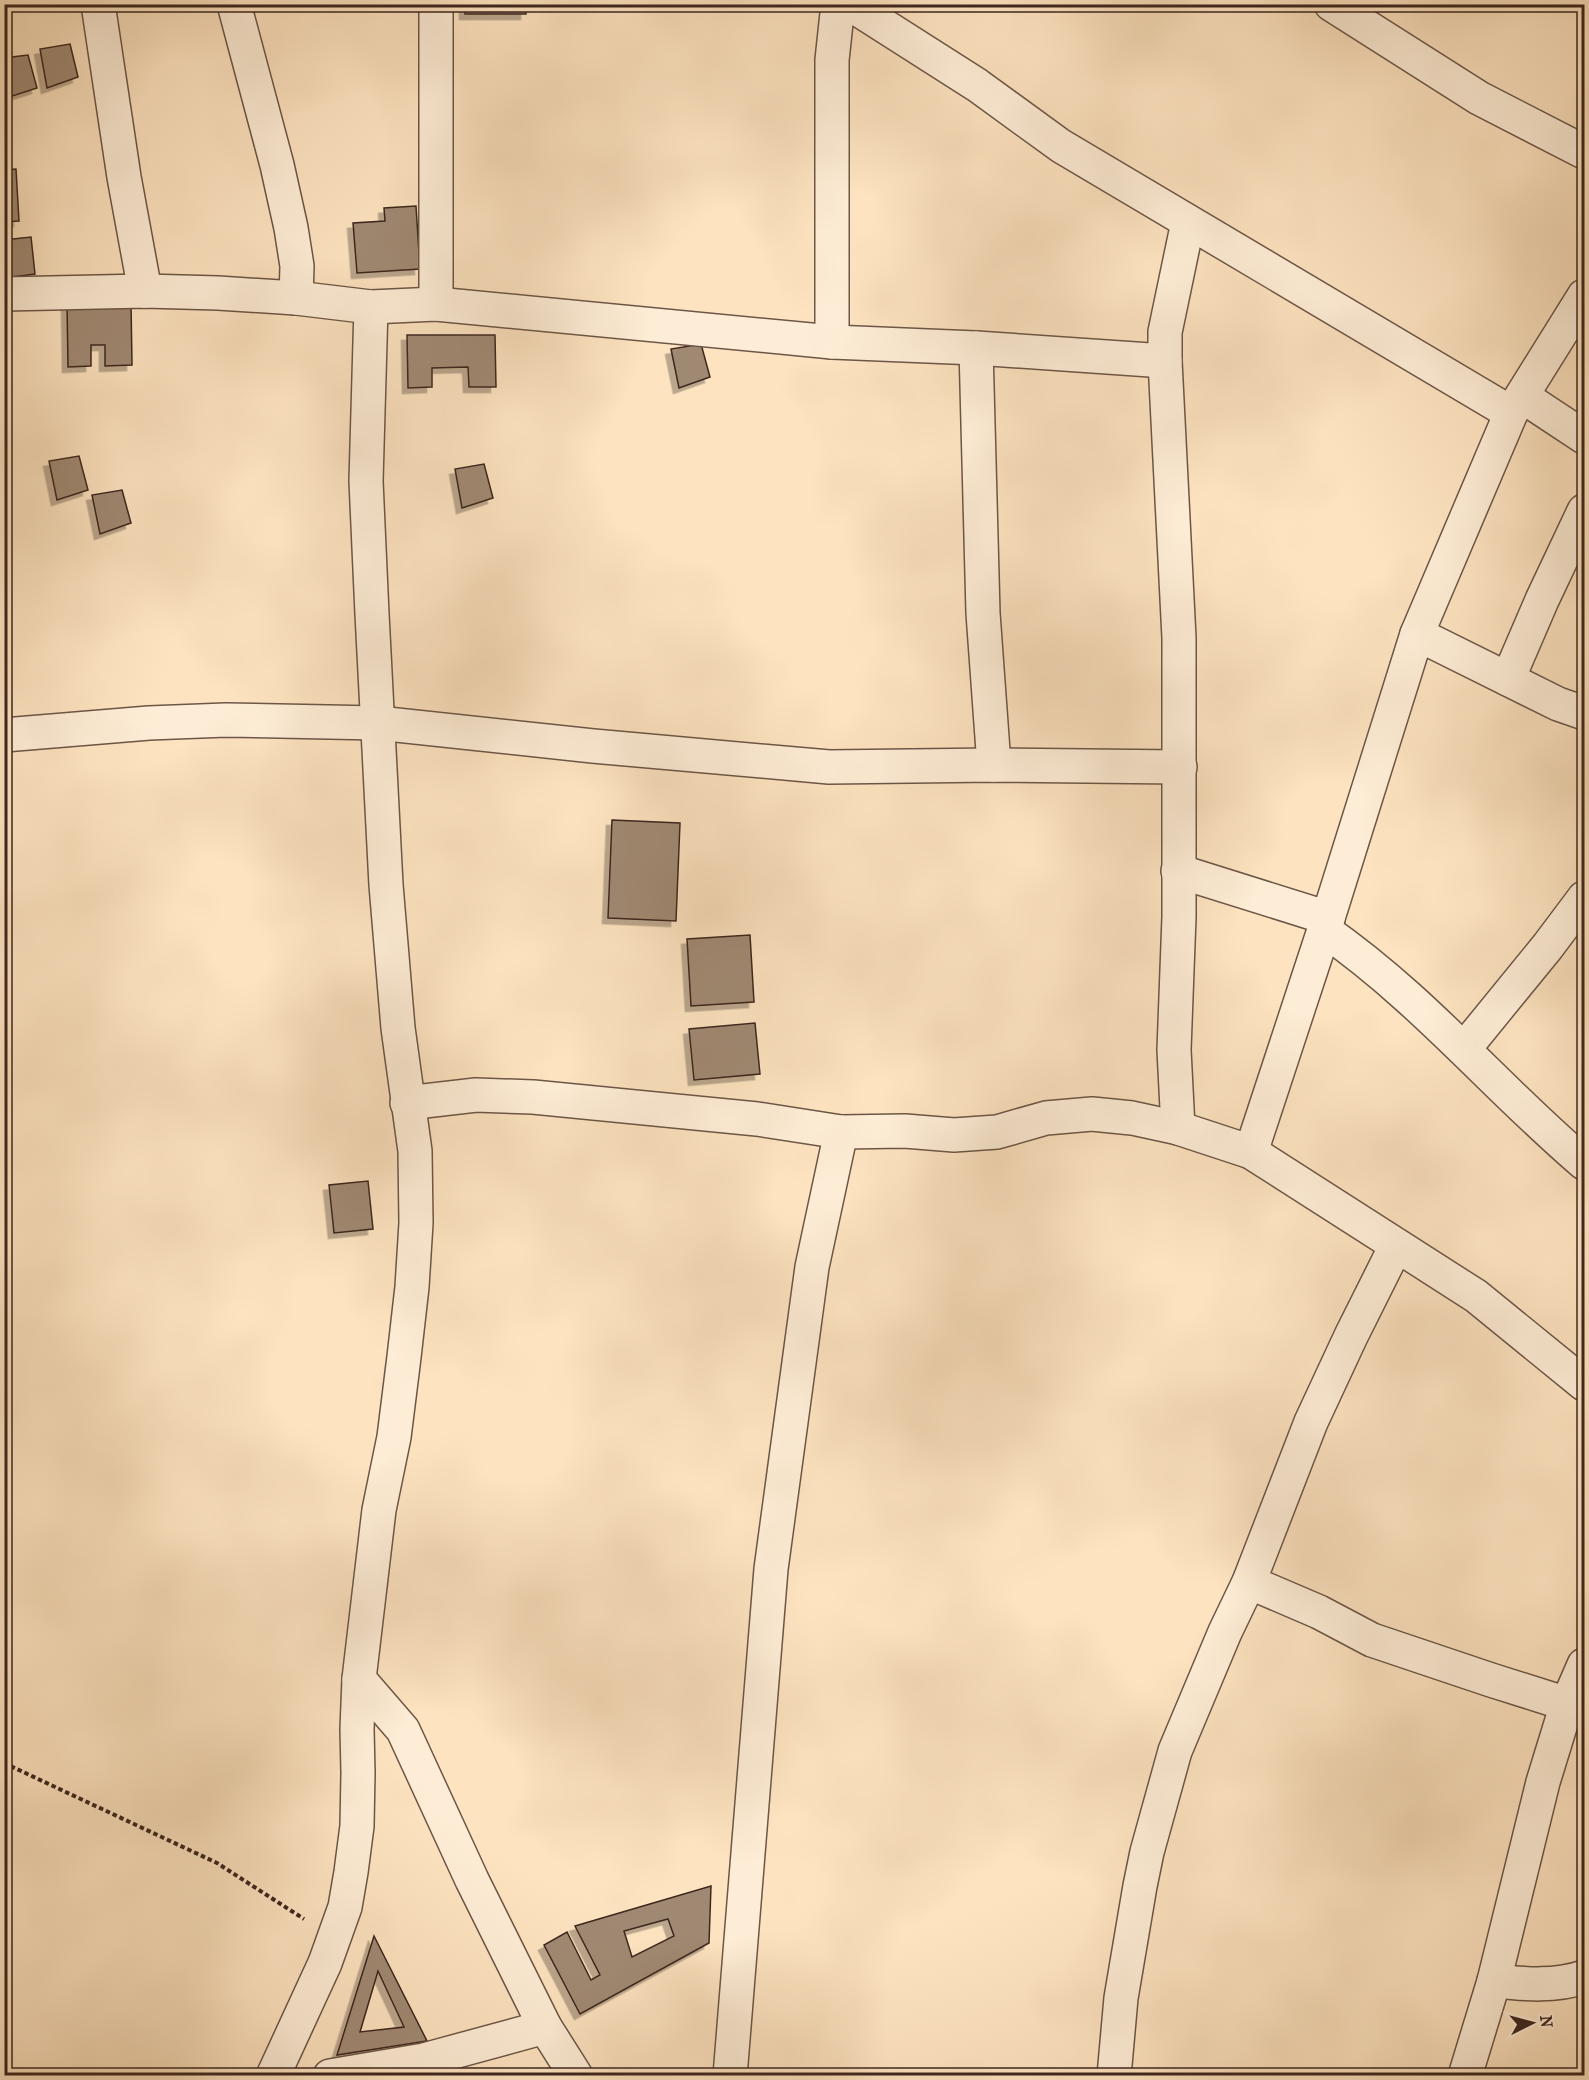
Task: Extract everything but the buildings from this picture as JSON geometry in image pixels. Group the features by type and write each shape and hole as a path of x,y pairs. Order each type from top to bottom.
{"street":[{"path":"98,4 124,177 145,291"},
{"path":"234,4 277,165 291,228 297,266 296,298"},
{"path":"436,4 436,304"},
{"path":"832,342 832,60 838,4"},
{"path":"850,4 977,85 1061,146 1188,222 1517,404 1584,437"},
{"path":"1331,4 1479,98 1584,152"},
{"path":"1178,1128 1174,1050 1179,917 1179,638 1165,332 1188,222"},
{"path":"4,294 218,292 296,298 371,308 436,304 832,342 976,348 1165,362"},
{"path":"1251,1152 1418,634 1517,404 1584,296"},
{"path":"273,2076 334,1939 345,1907 357,1826 359,1679 377,1521 394,1437 412,1287 416,1224 415,1151 398,1028 386,885 366,481 371,308"},
{"path":"976,348 983,613 994,765"},
{"path":"1508,679 1584,511"},
{"path":"1418,634 1558,704 1584,713"},
{"path":"4,735 215,720 378,723 593,746 829,766 1180,767"},
{"path":"1178,871 1326,924 1419,1006 1584,1163"},
{"path":"1464,1049 1584,898"},
{"path":"407,1103 476,1095 532,1096 757,1119 841,1132 904,1131 954,1135 997,1132 1046,1118 1092,1114 1132,1118 1178,1128 1251,1152 1476,1296 1584,1384"},
{"path":"730,2076 771,1569 812,1267 841,1132"},
{"path":"1114,2076 1121,1998 1147,1852 1175,1751 1225,1632 1249,1582 1311,1422 1396,1246"},
{"path":"1249,1582 1319,1612 1372,1640 1567,1704"},
{"path":"1465,2076 1494,1981 1543,1782 1567,1704 1584,1665"},
{"path":"359,1679 403,1730 472,1880 545,2027 576,2076"},
{"path":"1494,1981 1550,1984 1584,1977"},
{"path":"330,2076 424,2060 545,2027"}],"path":[{"path":"4,1763 217,1863 334,1939"}]}
